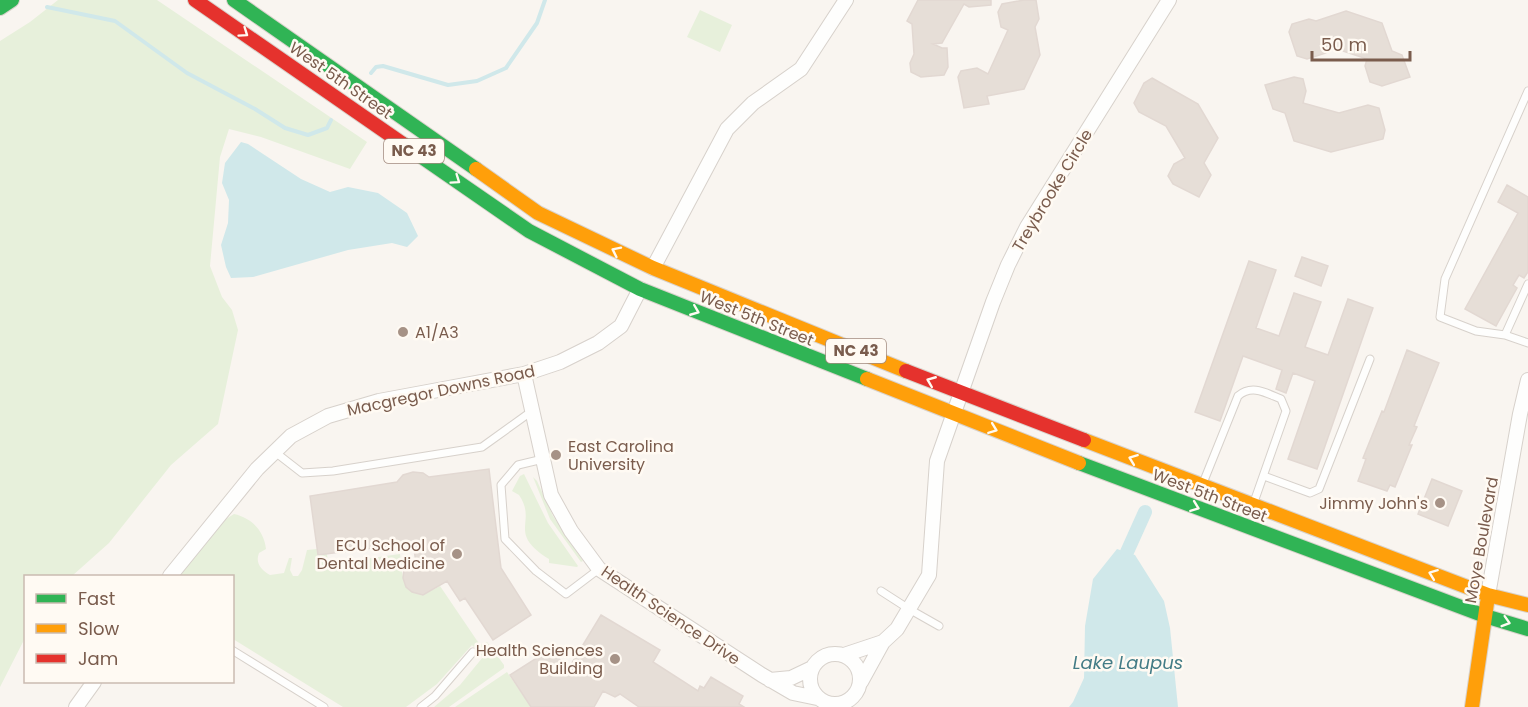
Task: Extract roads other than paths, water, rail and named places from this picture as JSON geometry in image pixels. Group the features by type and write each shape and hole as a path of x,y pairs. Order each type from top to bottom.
{"main road":[{"path":"0,9 12,0"},
{"name":"West 5th Street","path":"195,0 529,231 640,290 1130,483 1485,616 1528,629"},
{"name":"West 5th Street","path":"234,0 538,213 653,268 961,393 1488,595 1528,605"},
{"name":"Moye Boulevard","path":"1472,707 1488,595"}],"street":[{"path":"653,268 727,129 753,103 801,69 846,0"},
{"name":"Treybrooke Circle","path":"859,686 883,642 897,629 929,575 937,461 1008,265 1027,227 1169,0"},
{"name":"Macgregor Downs Road","path":"171,575 257,469 291,436 328,416 379,400 524,374 560,362 598,343 621,326 640,290"},
{"name":"Health Science Drive","path":"524,374 551,495 571,531 599,569 770,680 793,693 823,702"},
{"name":"Moye Boulevard","path":"1488,595 1520,414 1528,381"},
{"path":"844,655 883,642"},
{"path":"770,680 791,678 812,668 822,657 844,655 857,666 862,707"},
{"path":"812,668 810,684 823,702 831,704 847,702 859,686"},
{"path":"76,707 93,683"}],"lane":[{"path":"1528,92 1445,279 1440,317 1476,331 1528,343"},
{"path":"1505,336 1528,284"},
{"path":"1263,476 1310,493 1319,489 1370,359"},
{"path":"1202,485 1238,396 1250,389 1260,390 1281,399 1286,411 1253,505"},
{"path":"275,452 302,474 482,447 532,411"},
{"path":"543,459 518,465 501,485 505,539 536,571 566,594 599,569"},
{"path":"881,591 939,626"},
{"path":"234,651 324,707"},
{"path":"421,707 435,696 473,652"}],"water":[{"path":"241,142 248,144 301,179 330,192 348,187 378,193 407,213 418,236 407,247 392,243 348,250 253,277 231,278 221,245 228,223 229,200 222,183 225,163"},
{"name":"Lake Laupus","path":"1117,549 1135,555 1164,601 1170,628 1178,707 1069,707 1084,678 1085,626 1093,579"}],"waterway":[{"path":"371,73 376,67 383,66 448,85 477,81 506,68 537,23 545,0"},
{"path":"47,7 115,21 187,73 255,109 285,128 308,135 327,128 331,120"},
{"path":"1127,552 1145,512"}],"place":[{"name":"A1/A3","path":"403,332"},
{"name":"East Carolina University","path":"556,455"},
{"name":"Jimmy John's","path":"1440,503"},
{"name":"ECU School of Dental Medicine","path":"457,554"},
{"name":"Health Sciences Building","path":"615,659"}]}
